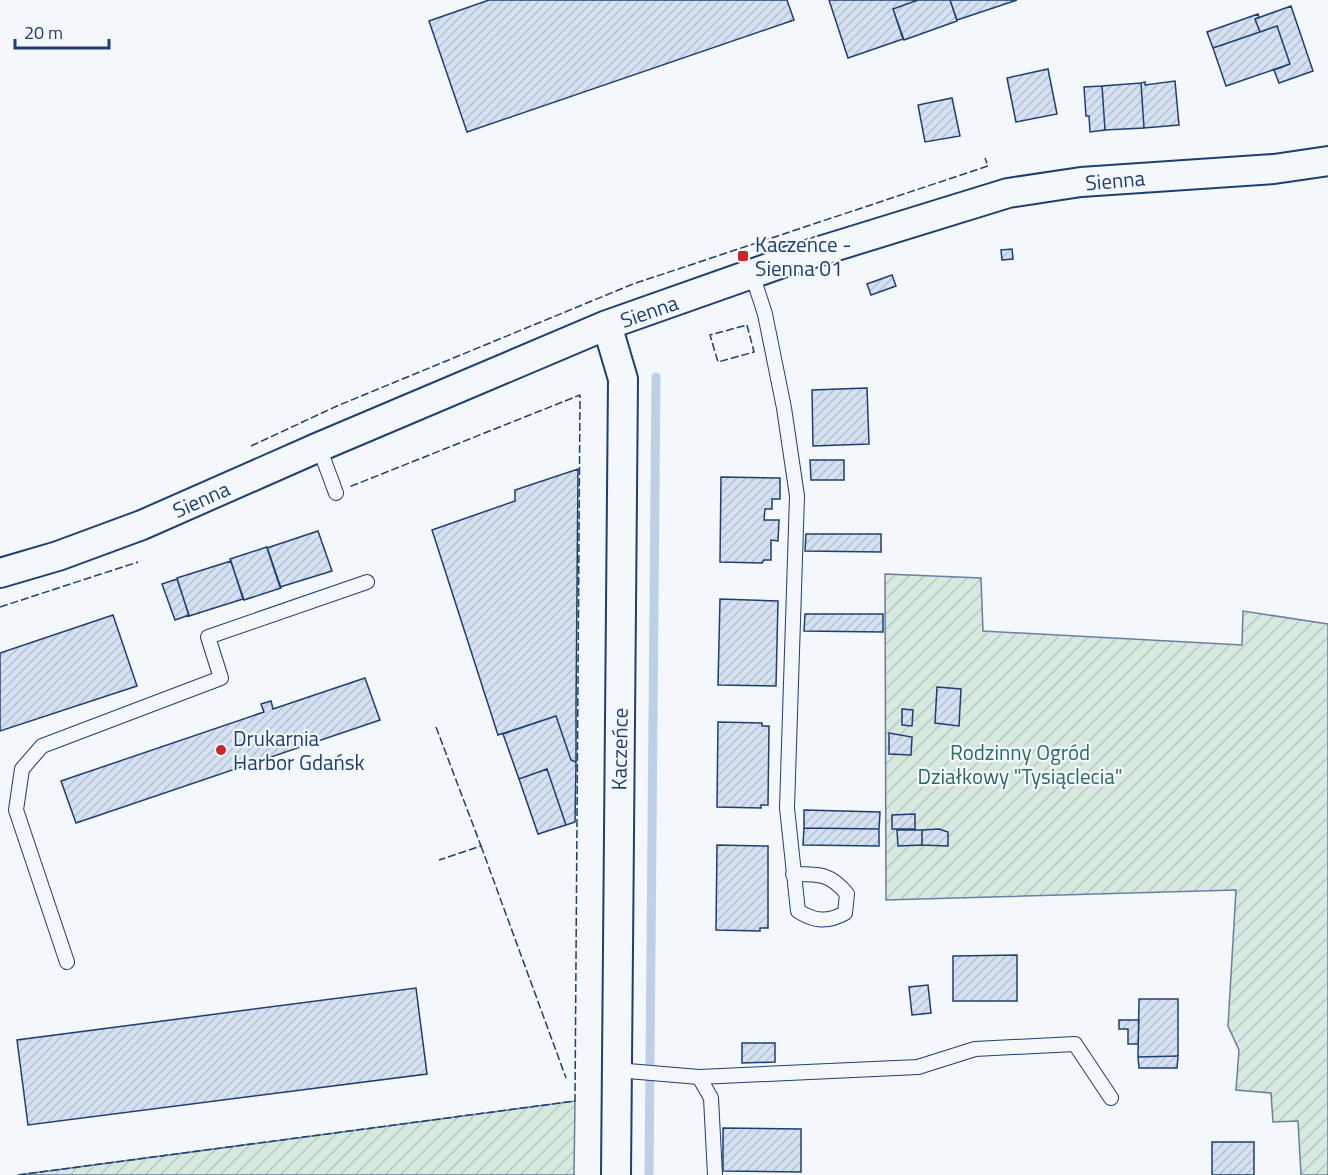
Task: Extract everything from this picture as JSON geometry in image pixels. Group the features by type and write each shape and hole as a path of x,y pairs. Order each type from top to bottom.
{"street":[{"name":"Sienna","path":"0,573 58,556 142,525 319,447 608,325 752,274 1008,193 1081,182 1274,169 1328,161"},
{"name":"Kaczeńce","path":"608,325 623,379 625,1071 616,1175"}],"lane":[{"path":"752,274 770,338 797,495 787,808 793,874 798,911 812,919 824,921 845,913 847,894 837,882 820,874 793,874"},
{"path":"319,447 336,493"},
{"path":"67,962 16,810 22,769 42,746 221,678 208,637 367,582"},
{"path":"625,1071 699,1077 918,1067 975,1049 1075,1044 1111,1098"},
{"path":"699,1077 711,1098 716,1175"}],"green space":[{"name":"Rodzinny Ogród Działkowy \"Tysiąclecia\"","path":"885,574 981,578 983,631 1242,645 1243,611 1328,624 1328,1175 1301,1175 1298,1121 1273,1122 1271,1093 1236,1090 1239,1050 1228,1026 1236,890 886,900"},
{"path":"575,1101 574,1175 18,1175"}],"building":[{"path":"489,0 787,0 794,20 467,132 429,21"},
{"path":"829,0 918,0 893,9 903,39 848,58"},
{"path":"918,0 950,0 957,21 904,40 893,9"},
{"path":"950,0 1017,0 957,20"},
{"path":"1291,6 1313,71 1279,83 1274,70 1290,64 1277,26 1260,32 1255,19"},
{"path":"1258,14 1259,17 1255,19 1260,32 1213,48 1207,32"},
{"path":"1277,26 1290,64 1226,86 1213,48"},
{"path":"1048,69 1057,114 1016,122 1007,78"},
{"path":"1175,81 1179,125 1144,128 1141,83 1145,82 1145,85"},
{"path":"1141,83 1144,128 1105,130 1102,86"},
{"path":"1102,86 1105,130 1090,132 1089,116 1086,116 1084,87"},
{"path":"952,98 960,136 925,142 918,105"},
{"path":"1012,249 1013,259 1002,260 1001,250"},
{"path":"892,275 896,286 871,295 867,284"},
{"path":"867,388 869,444 813,446 812,390"},
{"path":"810,460 844,460 844,480 811,480"},
{"path":"578,469 576,762 571,760 556,716 498,735 432,530 515,501 515,490"},
{"path":"721,477 780,478 780,499 772,499 772,509 765,509 764,520 779,520 778,541 771,540 771,560 764,560 762,563 720,562"},
{"path":"318,531 332,571 280,587 267,548"},
{"path":"806,534 881,534 881,552 805,551"},
{"path":"267,547 281,588 244,600 230,559"},
{"path":"231,561 243,599 189,616 177,578"},
{"path":"177,579 189,615 175,620 162,584"},
{"path":"720,599 778,601 776,686 718,685"},
{"path":"805,614 883,614 883,632 804,631"},
{"path":"113,615 137,686 0,731 0,653"},
{"name":"Drukarnia Harbor Gdańsk","path":"365,678 380,720 76,823 61,781 264,712 261,704 271,701 273,709"},
{"path":"937,687 961,689 959,726 935,723"},
{"path":"902,709 913,710 912,726 902,725"},
{"path":"556,716 571,760 576,762 575,822 566,825 547,769 519,779 503,734"},
{"path":"718,722 762,723 762,726 769,726 768,805 761,805 761,808 717,807"},
{"path":"889,733 912,737 911,755 889,754"},
{"path":"547,769 566,825 538,834 519,779"},
{"path":"804,810 880,812 879,829 804,828"},
{"path":"915,814 915,829 892,829 892,815"},
{"path":"804,828 879,829 879,846 803,845"},
{"path":"939,829 948,832 948,846 922,845 922,830"},
{"path":"897,830 922,830 922,845 898,846"},
{"path":"717,845 768,846 768,928 760,928 760,931 716,930"},
{"path":"1017,955 1017,1001 953,1001 953,956"},
{"path":"928,985 931,1013 912,1015 909,987"},
{"path":"416,988 427,1074 28,1125 17,1040"},
{"path":"1139,999 1178,999 1178,1056 1138,1057"},
{"path":"1119,1020 1139,1020 1138,1044 1128,1044 1128,1029 1119,1029"},
{"path":"742,1043 775,1043 775,1062 742,1063"},
{"path":"1178,1056 1177,1068 1139,1068 1138,1057"},
{"path":"723,1128 801,1129 801,1172 723,1171"},
{"path":"1212,1142 1254,1142 1254,1175 1212,1175"}],"waterway":[{"path":"649,1175 656,377"}],"fence":[{"path":"251,446 337,406 633,284 988,166 985,158"},
{"path":"747,325 754,352 718,362 710,335 747,325"},
{"path":"18,1175 575,1101 580,395 349,487"},
{"path":"0,607 138,562"},
{"path":"436,727 481,846 439,860"},
{"path":"481,846 566,1078"}],"place":[{"name":"Kaczeńce - Sienna 01","path":"743,256"},
{"name":"Drukarnia Harbor Gdańsk","path":"221,750"}]}
